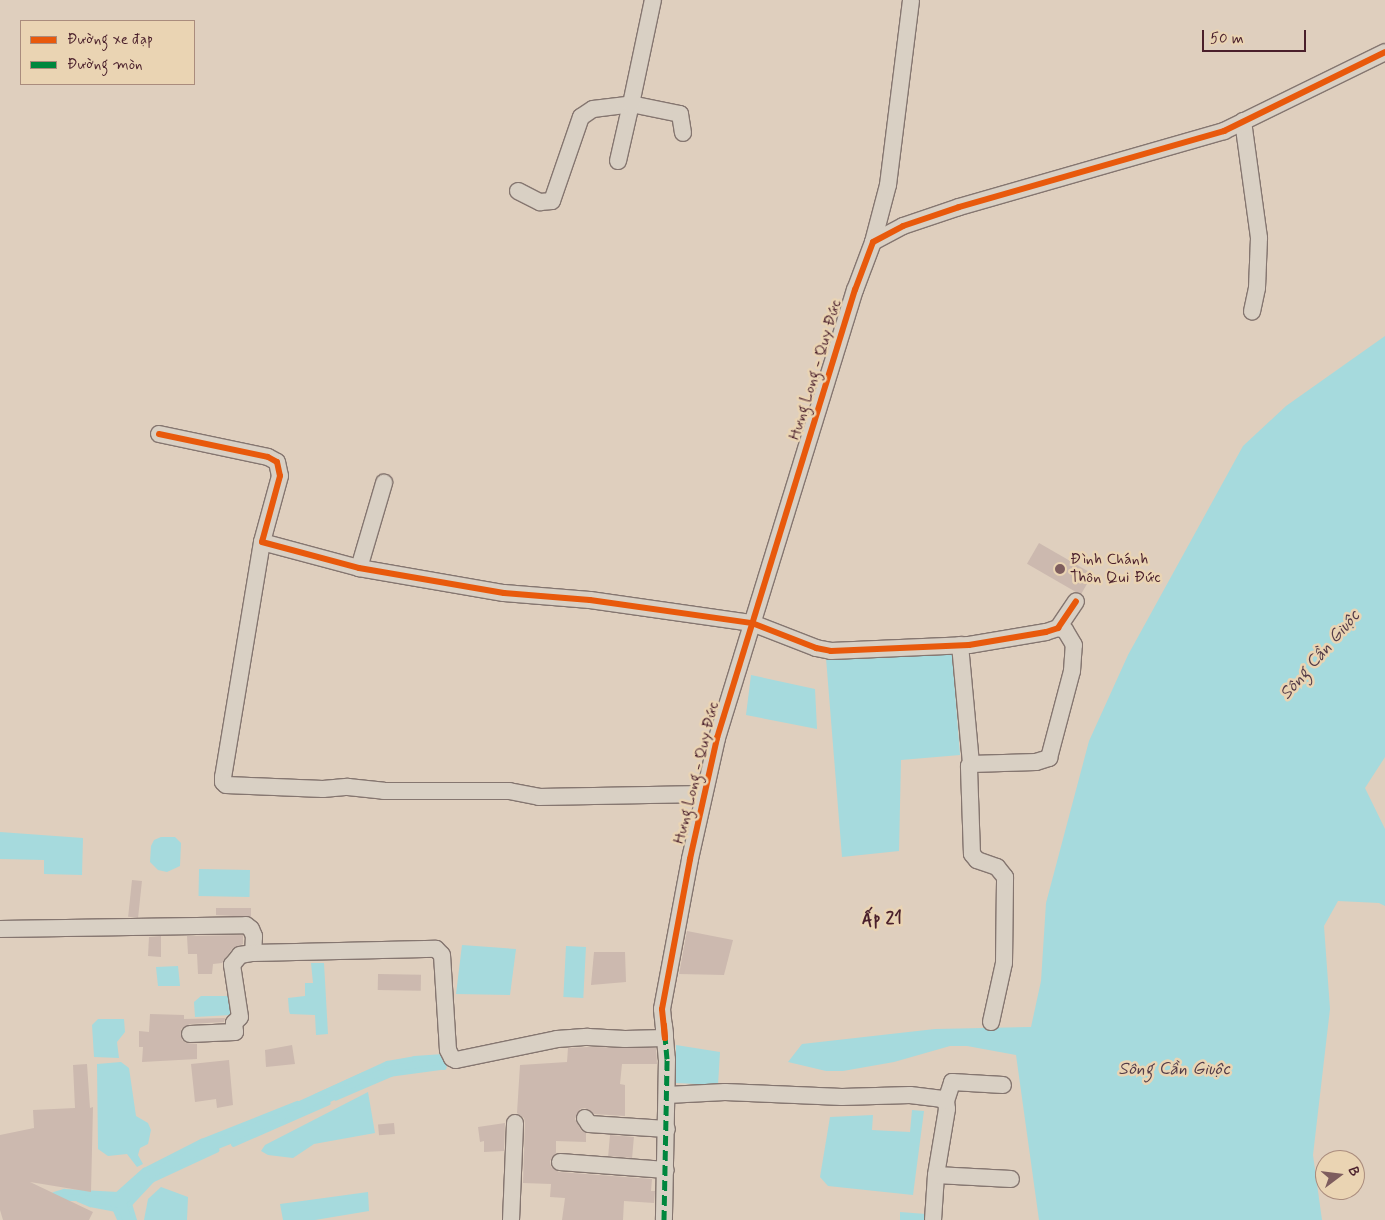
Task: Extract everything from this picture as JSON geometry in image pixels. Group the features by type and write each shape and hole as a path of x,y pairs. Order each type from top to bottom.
{"street":[{"path":"618,161 653,0"},
{"name":"Hưng Long - Quy Đức","path":"664,1220 667,1059 662,1009 690,859 717,738 855,290 873,242 888,185 912,0"},
{"path":"873,242 904,226 959,208 1224,131 1385,52"},
{"path":"518,191 540,202 552,202 581,117 592,109 631,104 680,114 683,133"},
{"path":"1243,121 1259,238 1257,288 1252,311"},
{"path":"159,434 268,457 277,462 280,467 280,476 262,542 223,782 226,785 232,787 323,789 348,787 384,791 509,790 539,797 704,794"},
{"path":"359,568 384,484"},
{"path":"262,542 359,568 504,593 590,600 752,623 816,648 831,650 960,645 1046,632 1058,628 1065,630 1074,645 1072,671 1049,758 1036,762 971,764"},
{"path":"1058,628 1076,601"},
{"path":"960,645 971,764 969,766 972,854 977,860 997,867 1005,876 1004,963 990,1022"},
{"path":"0,929 246,925 251,929 254,936 252,953"},
{"path":"190,1034 235,1032 234,1023 240,1017 232,965 240,956 252,953 436,949 442,955 448,1050 452,1058 456,1060 557,1039 588,1037 625,1039 665,1032"},
{"path":"933,1220 936,1175 947,1109 946,1101 952,1082 1003,1085"},
{"path":"667,1095 716,1092 842,1098 910,1095 940,1098 946,1101"},
{"path":"585,1118 589,1124 667,1129"},
{"path":"511,1220 515,1123"},
{"path":"560,1162 666,1170"},
{"path":"936,1175 1011,1179"}],"water":[{"name":"Sông Cần Giuộc","path":"1385,336 1385,757 1365,788 1385,829 1385,906 1379,903 1338,901 1324,926 1330,1009 1313,1155 1315,1200 1319,1200 1322,1220 1039,1220 1016,1055 967,1046 950,1046 894,1062 843,1071 826,1071 788,1062 802,1044 935,1029 1031,1027 1041,981 1046,903 1089,741 1128,655 1243,446 1286,406"},
{"path":"952,654 960,755 901,760 899,851 842,857 826,658"},
{"path":"751,675 815,689 817,729 746,715"},
{"path":"0,832 83,838 82,875 44,874 44,860 0,859"},
{"path":"161,837 175,837 181,843 180,866 167,872 158,870 150,862 151,846 154,840"},
{"path":"199,869 250,870 250,897 199,896"},
{"path":"462,945 516,949 510,995 456,994"},
{"path":"566,946 586,947 583,998 563,997"},
{"path":"311,963 324,963 328,1034 316,1035 315,1015 290,1014 289,1011 288,998 305,996 305,983 313,983"},
{"path":"178,966 180,986 158,986 156,967"},
{"path":"201,996 228,996 231,1015 195,1017 194,1002"},
{"path":"98,1019 124,1019 125,1032 117,1042 119,1058 94,1057 92,1025"},
{"path":"676,1045 720,1052 718,1085 676,1083"},
{"path":"443,1056 444,1067 392,1074 286,1122 208,1153 151,1180 129,1204 134,1220 120,1220 115,1209 90,1204 78,1199 60,1199 21,1220 51,1194 64,1191 117,1194 144,1170 200,1141 257,1120 361,1073 387,1063 414,1058"},
{"path":"121,1062 129,1068 136,1116 148,1123 151,1130 148,1144 140,1148 138,1155 143,1164 137,1167 127,1154 108,1156 98,1149 97,1064"},
{"path":"368,1092 375,1133 314,1144 293,1158 268,1155 261,1151 265,1145"},
{"path":"912,1110 924,1111 913,1195 828,1186 820,1177 830,1117 873,1115 872,1130 910,1132"},
{"path":"161,1187 188,1197 187,1220 144,1220 148,1199"},
{"path":"368,1192 369,1211 315,1220 283,1220 280,1204"},
{"path":"900,1212 926,1214 926,1220 900,1220"}],"building":[{"name":"Đình Chánh Thôn Qui Đức","path":"1039,543 1093,574 1081,595 1027,564"},
{"path":"132,880 142,881 138,918 128,917"},
{"path":"216,908 251,908 251,917 216,915"},
{"path":"687,931 733,940 724,975 679,974"},
{"path":"243,935 243,944 232,949 222,963 213,964 212,974 198,974 197,954 188,954 187,936"},
{"path":"161,936 161,957 148,956 149,937"},
{"path":"594,952 625,952 626,982 591,985"},
{"path":"378,974 421,975 421,991 378,990"},
{"path":"150,1014 184,1015 184,1019 225,1018 224,1022 190,1024 181,1029 182,1040 186,1043 197,1044 197,1059 142,1062 143,1047 139,1047 139,1031 149,1032"},
{"path":"292,1045 295,1064 266,1067 265,1050"},
{"path":"568,1048 656,1048 657,1064 622,1064 620,1084 625,1085 625,1116 594,1114 585,1108 580,1109 575,1119 581,1130 586,1133 586,1142 556,1141 556,1153 550,1161 551,1167 559,1172 652,1179 651,1191 655,1191 654,1203 624,1201 623,1220 562,1220 565,1198 550,1197 551,1184 523,1183 525,1123 524,1118 517,1113 520,1065 567,1062"},
{"path":"229,1060 233,1105 217,1108 216,1099 195,1102 191,1064"},
{"path":"87,1064 90,1108 93,1107 91,1192 30,1182 93,1212 89,1220 3,1220 0,1210 0,1135 34,1128 33,1110 75,1108 73,1065"},
{"path":"394,1123 395,1134 379,1135 378,1124"},
{"path":"505,1123 504,1151 484,1152 484,1141 480,1142 478,1127"},
{"path":"610,1135 634,1137 632,1158 608,1156"}],"waterway":[{"path":"315,1096 387,1063 414,1058 443,1056 444,1067 392,1074 336,1098"},
{"path":"54,1194 64,1191 117,1194 144,1170 201,1141 297,1103"},
{"path":"233,1144 327,1103"},
{"path":"134,1220 129,1204 151,1180 216,1150"},
{"path":"62,1199 78,1199 90,1204 115,1209 120,1220"}],"marked path":[{"path":"664,1220 667,1059 665,1035"}],"cycle path":[{"path":"664,1025 665,1038 662,1009 690,859 717,738 855,290 873,242 903,226 959,207 1224,131 1385,52"},
{"path":"159,434 268,457 277,462 280,476 262,542 359,568 504,593 590,600 752,623 816,648 831,651 969,645 1046,632 1058,628 1076,601"}],"place":[{"name":"Đình Chánh Thôn Qui Đức","path":"1060,569"}],"district":[{"name":"Ấp 21","path":"882,918"}]}
